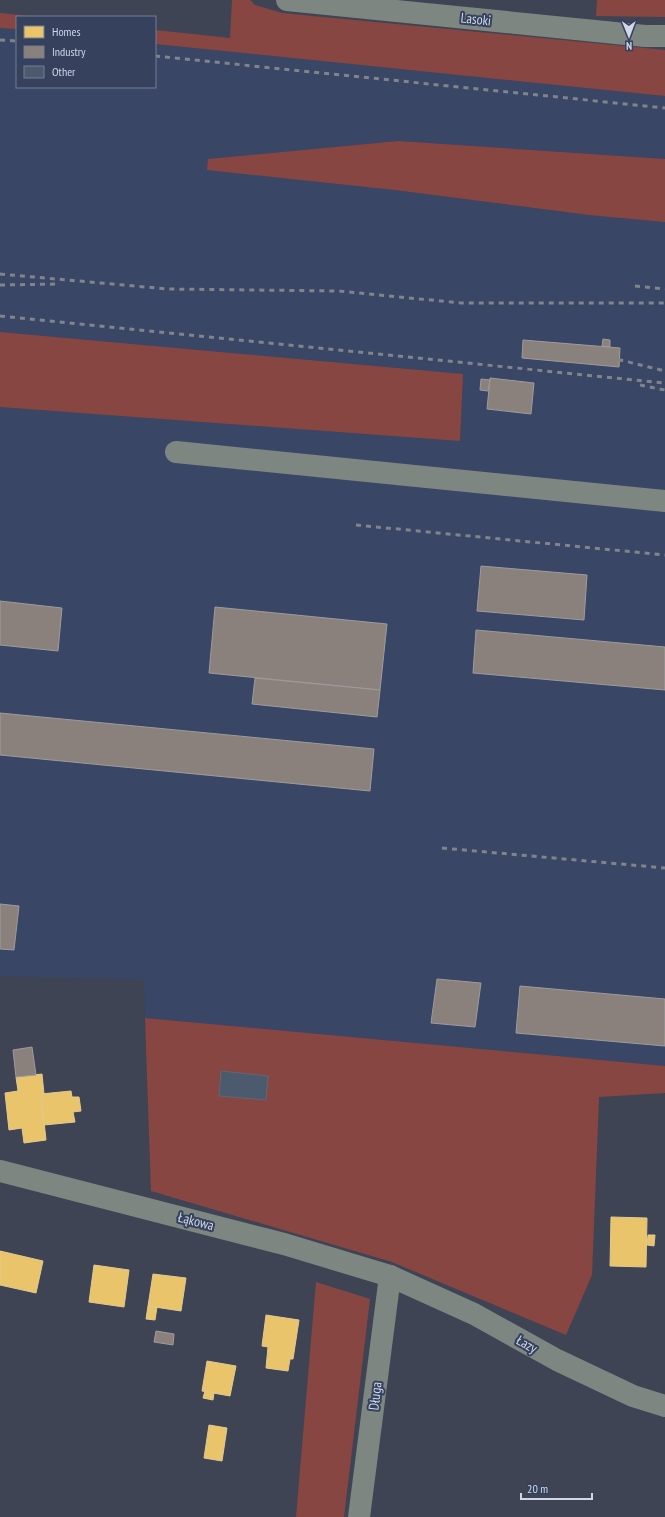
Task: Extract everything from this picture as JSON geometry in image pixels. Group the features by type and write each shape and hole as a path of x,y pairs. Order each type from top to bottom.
{"street":[{"name":"Lasoki","path":"287,0 645,36 665,36"},
{"path":"176,452 665,501"},
{"name":"Łąkowa","path":"0,1171 276,1242 390,1276"},
{"name":"Łazy","path":"390,1276 474,1314 557,1360 633,1396 665,1406"},
{"name":"Długa","path":"359,1517 390,1276"}],"shaded area":[{"path":"232,0 250,0 255,5 282,13 665,50 665,96 156,44 156,30 230,38"},
{"path":"597,0 665,0 665,17 596,16"},
{"path":"0,13 29,16 16,16 16,29 0,28"},
{"path":"0,28 16,29 16,88 156,88 156,44 665,96 665,159 398,141 208,159 207,169 395,190 589,215 665,222 665,1066 145,1018 144,980 0,976 0,407 460,441 463,374 0,332"},
{"path":"398,141 665,159 665,222 589,215 395,190 207,170 208,159"},
{"path":"0,332 463,374 460,441 0,407"},
{"path":"145,1018 665,1066 665,1093 599,1097 592,1275 566,1335 392,1262 151,1191"},
{"path":"316,1282 370,1299 344,1517 296,1517"}],"building: Homes":[{"path":"42,1074 44,1094 41,1094 46,1140 24,1143 22,1128 9,1130 5,1093 18,1091 16,1077"},
{"path":"71,1091 72,1097 79,1097 81,1111 73,1112 75,1122 44,1125 41,1094"},
{"path":"611,1217 647,1218 646,1267 610,1266"},
{"path":"648,1235 655,1235 654,1246 647,1245"},
{"path":"0,1251 43,1261 36,1293 0,1285"},
{"path":"94,1265 129,1270 124,1307 89,1302"},
{"path":"153,1274 186,1278 181,1311 148,1306"},
{"path":"148,1306 157,1307 155,1320 146,1319"},
{"path":"266,1315 299,1320 293,1359 290,1359 288,1371 266,1368 268,1347 262,1346"},
{"path":"207,1361 236,1366 230,1396 202,1391"},
{"path":"205,1391 214,1393 213,1400 203,1398"},
{"path":"209,1425 227,1428 222,1461 204,1458"}],"building: Industry":[{"path":"603,339 610,340 610,347 602,346"},
{"path":"523,340 620,348 619,367 522,358"},
{"path":"490,378 534,383 531,414 487,409"},
{"path":"481,379 490,380 488,391 480,390"},
{"path":"481,566 587,575 584,620 477,611"},
{"path":"0,601 62,608 58,651 0,645"},
{"path":"215,607 387,624 380,690 209,673"},
{"path":"476,630 665,647 665,690 473,673"},
{"path":"255,678 380,690 377,717 252,704"},
{"path":"0,713 374,749 370,791 0,755"},
{"path":"0,904 19,906 14,950 0,949"},
{"path":"437,979 481,983 475,1027 431,1023"},
{"path":"520,986 665,999 665,1046 516,1033"},
{"path":"32,1047 36,1075 16,1077 13,1050"},
{"path":"156,1331 174,1334 173,1345 154,1342"}],"building: Other":[{"path":"221,1071 268,1076 266,1100 219,1096"}],"railway":[{"path":"0,40 16,41"},
{"path":"156,56 665,108"},
{"path":"0,274 168,289 338,291 461,303 665,303"},
{"path":"0,285 58,284"},
{"path":"635,286 665,289"},
{"path":"0,316 665,383"},
{"path":"529,349 608,357 665,371"},
{"path":"640,385 665,390"},
{"path":"356,525 665,555"},
{"path":"442,848 665,868"}]}
